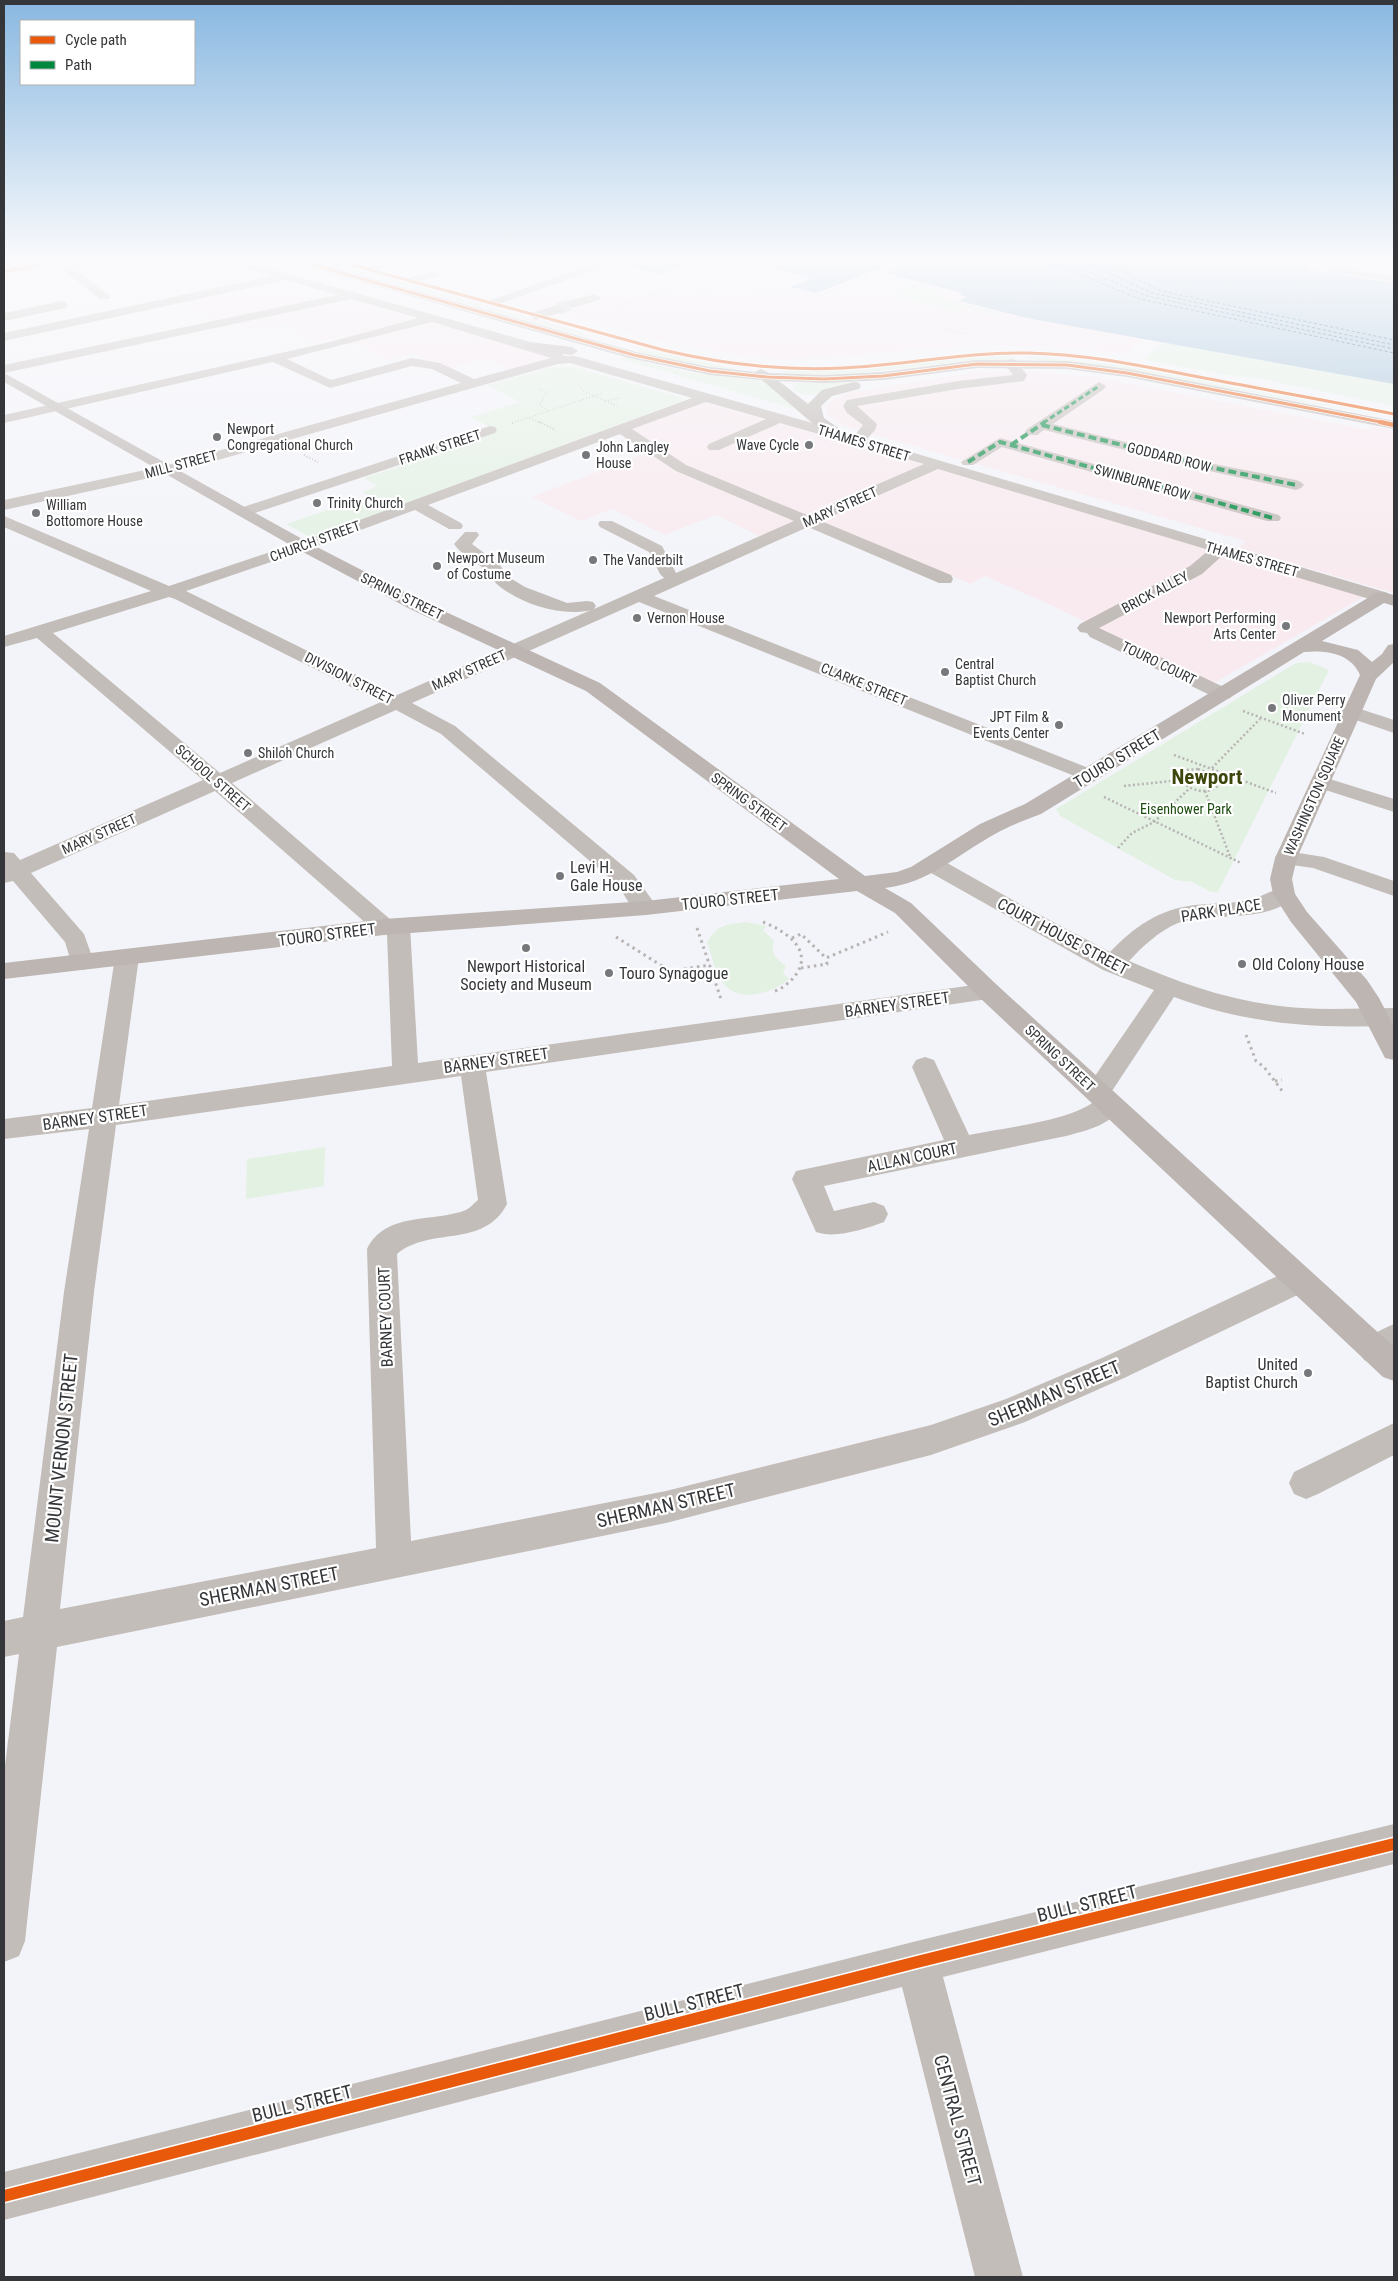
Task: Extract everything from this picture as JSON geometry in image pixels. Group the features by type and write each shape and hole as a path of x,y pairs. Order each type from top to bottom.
{"main road":[{"path":"671,364 767,377 855,378 978,364"},
{"path":"741,364 767,377 818,420 851,439"},
{"path":"750,364 830,368 865,364"},
{"path":"1032,364 1101,369 1394,425"},
{"path":"1131,364 1394,414"},
{"path":"818,420 813,413 814,405 820,398 831,392 966,365"},
{"name":"SPRING STREET","path":"4,377 303,546 416,604 593,687 861,884 898,905 1299,1280 1388,1352"},
{"name":"TOURO STREET","path":"4,971 391,927 646,908 906,878 988,829 1027,812 1301,647 1388,599"},
{"path":"1301,647 1321,646 1343,651 1361,661 1367,668 1385,663"},
{"name":"WASHINGTON SQUARE","path":"1385,663 1352,712 1286,858 1281,880 1284,894 1298,917 1386,1017 1394,1051"}],"street":[{"path":"4,370 30,364"},
{"path":"4,419 246,364"},
{"path":"288,364 330,384 403,364"},
{"path":"426,364 435,366 472,383"},
{"name":"MILL STREET","path":"4,505 167,470 539,364"},
{"name":"THAMES STREET","path":"593,364 1388,599"},
{"path":"851,439 855,430 857,414 850,406 858,401 1019,378 1020,375 1011,364"},
{"path":"968,462 1000,442 1011,445 1099,386"},
{"name":"CHURCH STREET","path":"4,642 170,591 303,546 706,397"},
{"path":"714,448 779,418"},
{"path":"630,426 682,468 945,579"},
{"name":"GODDARD ROW","path":"1042,426 1214,468 1296,485"},
{"name":"FRANK STREET","path":"243,512 490,430"},
{"name":"SWINBURNE ROW","path":"1011,445 1273,518"},
{"name":"MARY STREET","path":"8,867 218,781 514,650 590,611 638,596 673,576 808,521 935,465"},
{"path":"415,504 455,526"},
{"name":"DIVISION STREET","path":"4,521 159,588 182,595 448,730 626,880 646,908"},
{"path":"606,524 656,549 673,576"},
{"path":"471,535 462,544 492,568 504,582 545,602 567,608 590,611 588,603 600,594"},
{"name":"BRICK ALLEY","path":"1090,630 1196,570 1220,549"},
{"path":"642,577 673,576"},
{"name":"CLARKE STREET","path":"638,596 833,671 1088,775"},
{"name":"TOURO COURT","path":"1090,630 1223,694"},
{"name":"SCHOOL STREET","path":"40,631 391,927"},
{"path":"1352,712 1394,727"},
{"path":"1320,782 1394,806"},
{"path":"1286,858 1316,862 1394,889"},
{"name":"COURT HOUSE STREET","path":"932,864 1073,945 1112,964 1169,986 1248,1009 1289,1016 1386,1017"},
{"path":"8,867 76,940 82,962"},
{"name":"PARK PLACE","path":"1112,964 1130,945 1154,926 1178,915 1250,908 1284,894"},
{"path":"391,927 405,1073"},
{"name":"MOUNT VERNON STREET","path":"4,1941 22,1635 79,1292 126,957"},
{"path":"1103,1098 1169,986"},
{"name":"BARNEY STREET","path":"4,1129 103,1117 988,991"},
{"name":"BARNEY COURT","path":"394,1562 382,1249 400,1234 475,1220 493,1204 472,1063"},
{"path":"925,1067 961,1148"},
{"name":"ALLAN COURT","path":"874,1214 826,1224 806,1179 1076,1123 1094,1117 1103,1098"},
{"name":"SHERMAN STREET","path":"22,1635 666,1507 931,1440 1013,1412 1113,1368 1299,1280"},
{"path":"1306,1483 1394,1438"},
{"name":"BULL STREET","path":"4,2196 917,1962 1394,1844"},
{"name":"CENTRAL STREET","path":"917,1962 999,2277"}],"path":[{"path":"1302,364 1394,381"},
{"path":"1329,369 1332,364"},
{"path":"576,381 583,391 625,410 624,417 630,426"},
{"path":"537,388 547,393 539,403 548,411"},
{"path":"1242,710 1306,734"},
{"path":"1208,772 1260,718"},
{"path":"1169,753 1276,792"},
{"path":"1122,786 1181,780 1190,788 1212,791 1220,784 1215,775 1198,769 1187,770 1181,774 1181,780"},
{"path":"1118,848 1132,833 1154,822 1190,788"},
{"path":"1204,791 1231,860"},
{"path":"1097,793 1231,860 1241,863"},
{"path":"756,921 778,927 798,944 802,955 801,968 788,984 768,993"},
{"path":"705,924 696,926 724,1009"},
{"path":"826,958 896,929"},
{"path":"792,938 801,934 826,958 827,964 801,968"},
{"path":"615,937 670,971 710,965"},
{"path":"1246,1033 1256,1061 1264,1068 1282,1092"},
{"path":"1274,1081 1282,1080"}],"shaded area":[{"path":"438,364 463,364 447,369"},
{"path":"500,364 527,364 510,369"},
{"path":"1024,371 1095,377 1369,430 1371,426 1394,431 1394,593 1239,548 1245,541 844,426 827,414 826,407 830,401 848,393 978,372"},
{"path":"704,402 931,466 1365,596 1212,684 1055,607 985,576 971,584 814,518 765,539 716,515 665,535 612,509 581,521 532,497 645,453 618,434"}],"green space":[{"path":"639,364 656,364 693,373 766,381 794,407"},
{"path":"691,364 715,364 746,371"},
{"path":"907,364 937,364 853,374 784,375 782,371 862,370"},
{"path":"1083,364 1120,365 1394,418 1109,367"},
{"path":"1169,364 1286,364 1394,384 1394,406 1261,379"},
{"path":"571,366 687,399 312,538 286,524 369,496 363,492 377,486 364,478 404,465 400,463 497,431 471,417 520,402 487,385 553,367"},
{"path":"861,382 812,395 805,395 795,390 792,383"},
{"name":"Eisenhower Park","path":"1309,662 1327,669 1328,672 1218,892 1211,892 1192,882 1175,880 1060,816 1056,809 1296,663"},
{"path":"746,922 767,926 763,930 774,941 773,953 786,966 783,973 789,979 773,989 744,995 727,988 721,980 707,943 714,932 723,926"},
{"path":"325,1147 324,1186 246,1199 247,1159"}],"water":[{"path":"1285,364 1394,364 1394,384"}],"marked path":[{"path":"1011,445 1099,386"},
{"path":"1042,425 1214,468 1296,485"},
{"path":"968,462 1000,442 1273,518"}],"cycle path":[{"path":"679,364 710,371 767,377 824,379 883,376 974,364"},
{"path":"743,364 791,368 843,368 883,364"},
{"path":"1056,364 1127,373 1394,425"},
{"path":"1130,364 1394,414"},
{"path":"4,2196 917,1962 1394,1844"}],"place":[{"name":"Newport Congregational Church","path":"217,437"},
{"name":"Wave Cycle","path":"809,445"},
{"name":"John Langley House","path":"586,455"},
{"name":"Trinity Church","path":"317,503"},
{"name":"William Bottomore House","path":"36,513"},
{"name":"The Vanderbilt","path":"593,560"},
{"name":"Newport Museum of Costume","path":"437,566"},
{"name":"Vernon House","path":"637,618"},
{"name":"Newport Performing Arts Center","path":"1286,626"},
{"name":"Central Baptist Church","path":"945,672"},
{"name":"Oliver Perry Monument","path":"1272,708"},
{"name":"JPT Film & Events Center","path":"1059,725"},
{"name":"Shiloh Church","path":"248,753"},
{"name":"Levi H. Gale House","path":"560,876"},
{"name":"Newport Historical Society and Museum","path":"526,948"},
{"name":"Old Colony House","path":"1242,964"},
{"name":"Touro Synagogue","path":"609,973"},
{"name":"United Baptist Church","path":"1308,1373"}],"district":[{"name":"Newport","path":"1207,777"}]}
